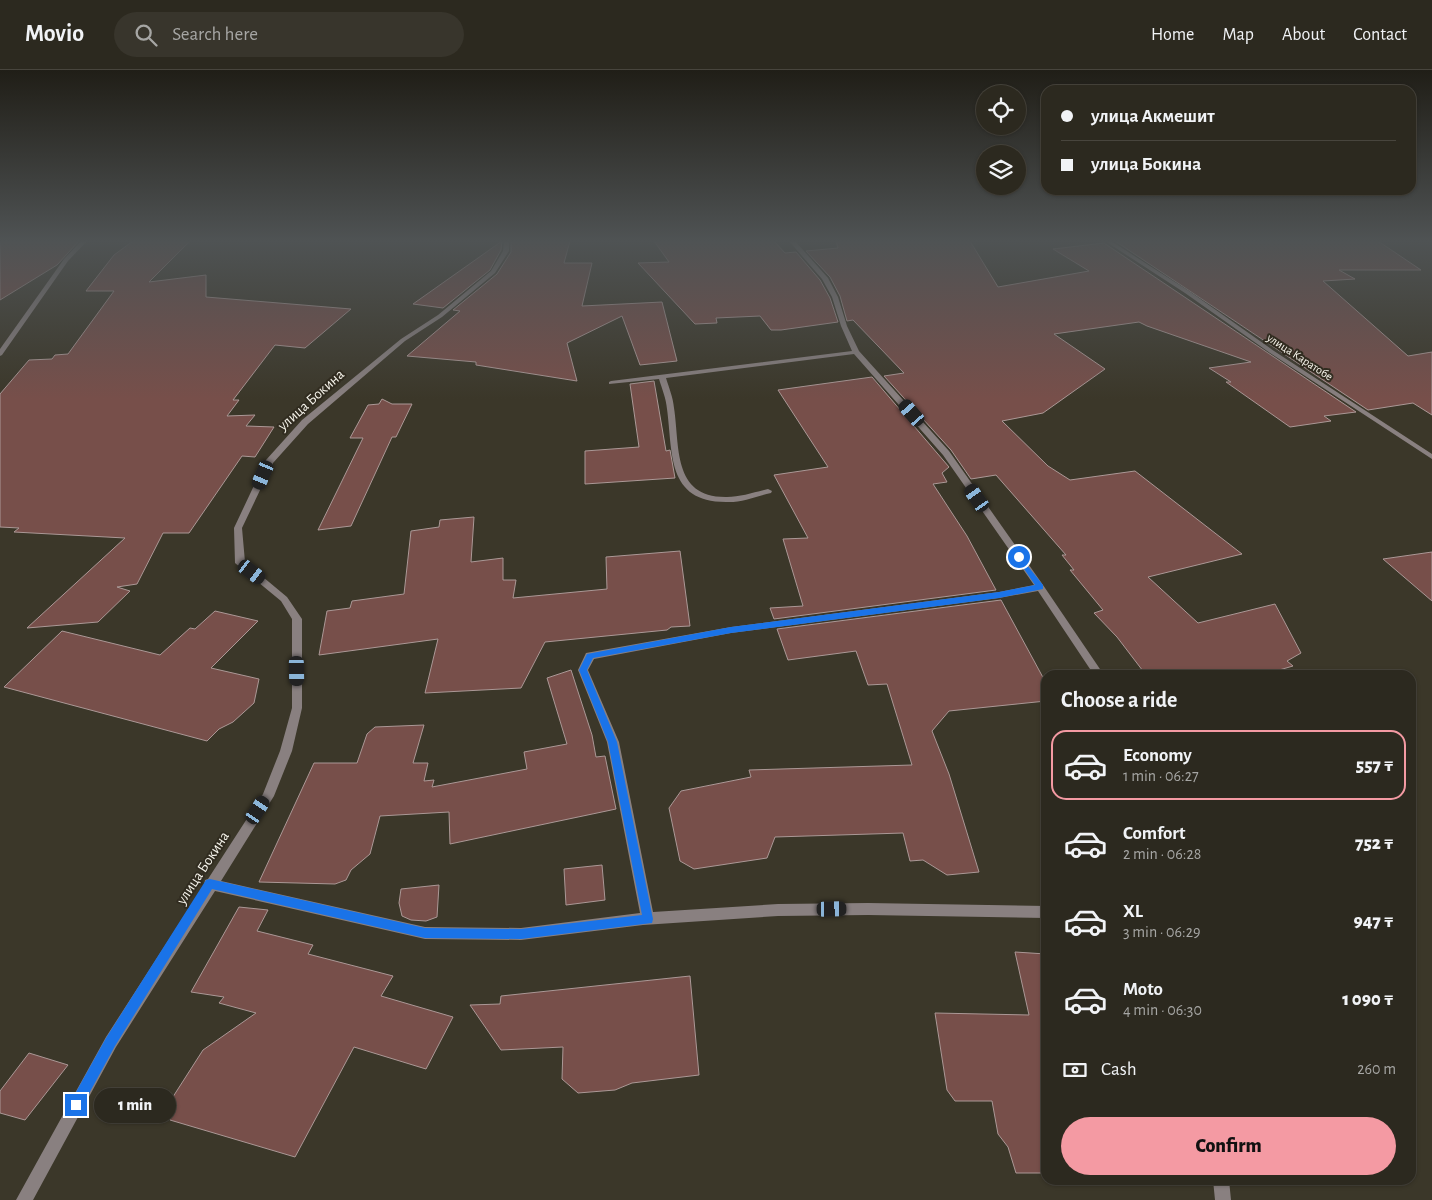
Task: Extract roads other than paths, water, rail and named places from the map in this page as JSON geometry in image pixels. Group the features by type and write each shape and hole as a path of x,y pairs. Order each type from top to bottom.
{"street":[{"path":"0,354 43,294"},
{"name":"улица Бокина","path":"24,1200 111,1042 210,884 268,796 286,751 298,708 297,619 284,599 240,563 238,528 269,462 304,422 403,340 440,316 467,294"},
{"path":"834,294 844,326 856,352 946,453 1096,670"},
{"name":"улица Каратобе","path":"1189,294 1272,352 1432,456"},
{"path":"611,383 856,352"},
{"path":"662,378 671,412 677,468 683,482 691,490 712,499 727,500 768,491"},
{"path":"648,919 613,742 583,670 590,656 731,630 999,595 1040,587"},
{"path":"210,884 425,933 521,934 648,919 778,910 868,909 1041,912"},
{"path":"1222,1185 1223,1200"}]}
